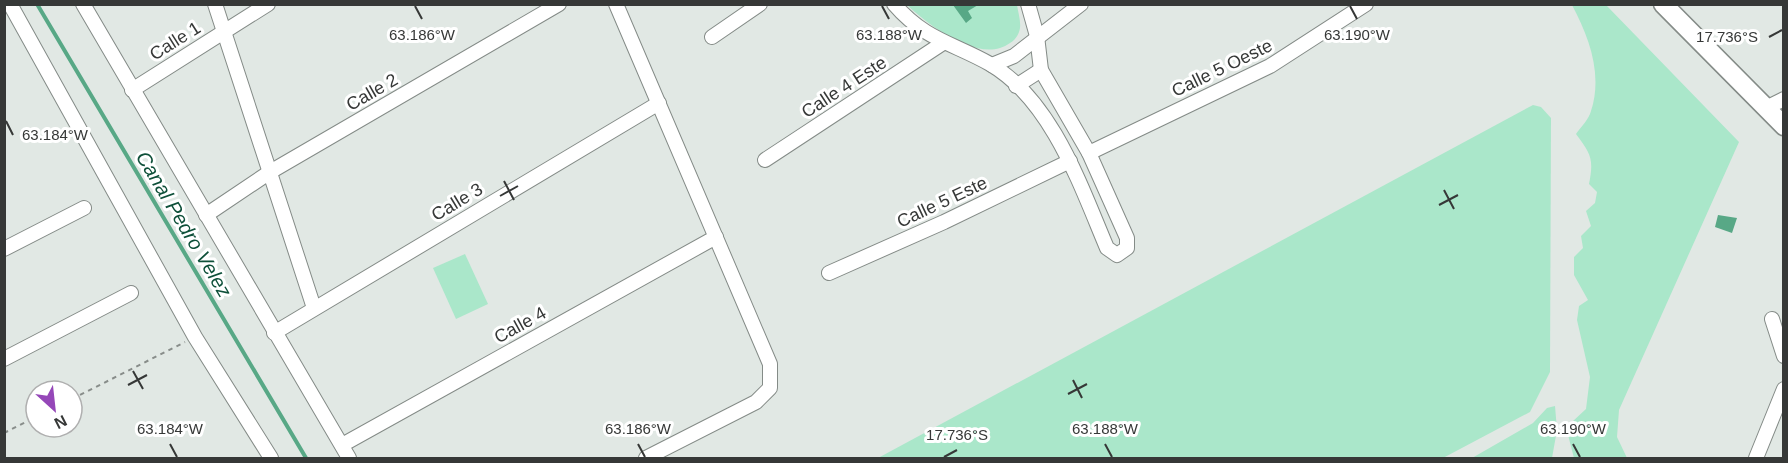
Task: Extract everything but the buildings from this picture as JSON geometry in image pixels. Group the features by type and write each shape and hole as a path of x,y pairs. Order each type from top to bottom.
{"main road":[{"path":"1665,5 1784,126"}],"street":[{"path":"10,4 195,336 271,459"},
{"path":"82,4 349,459"},
{"path":"215,4 314,308"},
{"name":"Calle 1","path":"132,90 268,4"},
{"name":"Calle 2","path":"206,215 270,172 559,4"},
{"path":"615,4 770,364 770,388 756,402 646,459"},
{"path":"712,37 760,4"},
{"path":"894,4 920,29 943,44 992,65 1042,114 1070,161 1107,248 1113,254 1121,253 1127,248 1127,238 1089,153 1041,70 1037,36 1028,4"},
{"path":"992,65 1014,56 1081,4"},
{"name":"Calle 5 Oeste","path":"1089,153 1270,66 1366,4"},
{"name":"Calle 4 Este","path":"765,160 943,44"},
{"path":"1016,86 1041,70"},
{"path":"1766,108 1784,99"},
{"name":"Calle 3","path":"274,333 659,103"},
{"name":"Calle 5 Este","path":"829,273 924,231 1070,161"},
{"path":"4,249 84,208"},
{"name":"Calle 4","path":"342,445 716,237"},
{"path":"4,359 131,293"},
{"path":"1772,319 1784,356"},
{"path":"1756,459 1784,389"}],"path":[{"path":"84,393 195,336"},
{"path":"4,433 24,423"}],"shaded area":[{"path":"907,5 1017,5 1020,22 1018,35 1010,43 998,49 970,46 942,32"},
{"path":"953,5 978,5 968,11 972,18 966,23"},
{"path":"1572,5 1606,5 1739,142 1619,410 1617,437 1627,458 1574,458 1567,431 1572,422 1586,409 1590,377 1577,320 1579,306 1588,300 1574,275 1574,257 1583,248 1581,236 1591,226 1586,211 1595,203 1597,192 1589,184 1590,157 1576,134 1591,111 1595,70 1589,43"},
{"path":"1533,105 1541,107 1551,118 1550,372 1530,412 1443,458 878,458"},
{"path":"1718,215 1737,218 1732,233 1715,227"},
{"path":"465,254 488,304 456,319 433,268"},
{"path":"1555,406 1557,430 1552,458 1472,458 1533,423 1547,408"}],"waterway":[{"name":"Canal Pedro Velez","path":"37,4 306,458"}]}
